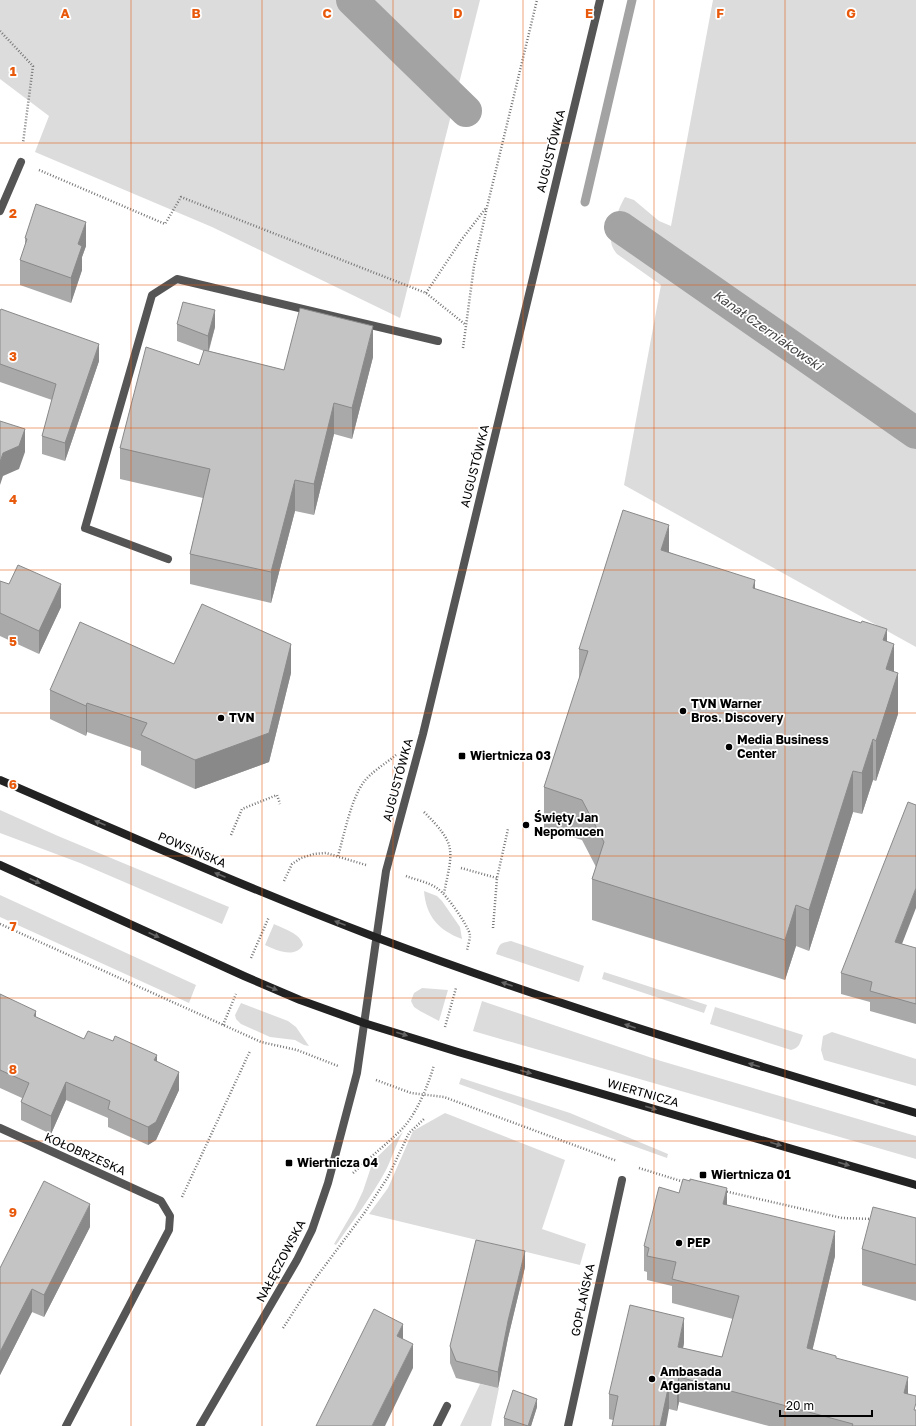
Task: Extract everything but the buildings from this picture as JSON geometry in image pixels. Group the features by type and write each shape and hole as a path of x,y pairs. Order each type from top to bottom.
{"main road":[{"name":"POWSIŃSKA","path":"0,780 253,889 377,937"},
{"path":"0,865 244,976 300,1000 364,1023"},
{"path":"377,937 480,975 639,1029 799,1079 916,1112"},
{"name":"WIERTNICZA","path":"364,1023 458,1052 916,1185"}],"street":[{"name":"AUGUSTÓWKA","path":"364,1023 386,871 423,734 600,0"},
{"path":"0,211 21,162"},
{"path":"168,559 85,528 152,295 177,279 438,341"},
{"name":"NAŁĘCZOWSKA","path":"200,1426 297,1260 312,1230 323,1200 352,1096 357,1073 364,1023"},
{"name":"KOŁOBRZESKA","path":"0,1128 161,1201 170,1216"},
{"name":"GOPLAŃSKA","path":"568,1426 622,1180"},
{"path":"66,1426 169,1230 170,1216"},
{"path":"437,1426 447,1406"}],"path":[{"path":"463,348 474,266 537,0"},
{"path":"0,31 33,66 21,162 166,224 181,197 426,293 466,325"},
{"path":"426,293 462,239 487,208"},
{"path":"338,856 356,796 363,783 372,773 423,734"},
{"path":"406,794 438,826 451,848 451,858 444,893"},
{"path":"231,835 242,809 277,795 280,804"},
{"path":"493,928 497,878 508,829"},
{"path":"286,875 292,864 301,858 326,853 346,858"},
{"path":"461,868 497,878"},
{"path":"424,882 436,887 444,893 466,926 470,936 468,946"},
{"path":"258,943 267,921"},
{"path":"0,924 261,1042 297,1050 315,1058"},
{"path":"446,1025 455,992"},
{"path":"223,1025 234,998"},
{"path":"170,1216 177,1209 250,1051"},
{"path":"352,1174 404,1127 423,1095 430,1081 433,1070"},
{"path":"398,1088 423,1095 444,1097 619,1161"},
{"path":"281,1332 315,1279 365,1212 388,1177 408,1133 424,1119"},
{"path":"634,1166 685,1182"},
{"path":"722,1191 842,1218 877,1220"}],"shaded area":[{"path":"0,0 480,0 400,318 212,227 35,152 49,116 0,79"},
{"path":"713,0 916,0 916,647 624,485 661,285 617,254 611,240 612,230 625,197 634,200 659,221 671,226"},
{"path":"0,810 58,836 229,907 222,924 80,863 0,833"},
{"path":"424,891 437,896 442,901 460,927 462,939 446,931 435,921 427,908"},
{"path":"0,895 196,985 189,1003 0,917"},
{"path":"274,924 299,937 303,945 300,949 295,952 285,952 265,945"},
{"path":"511,941 584,966 579,982 496,954 501,944"},
{"path":"604,972 707,1005 704,1013 602,979"},
{"path":"422,988 448,990 439,1021 414,1007 411,1001 414,993"},
{"path":"482,1001 661,1061 916,1136 916,1159 473,1031"},
{"path":"241,1003 288,1021 296,1027 309,1046 295,1040 270,1037 241,1024 236,1019 235,1015"},
{"path":"715,1007 803,1035 798,1046 791,1050 710,1024"},
{"path":"832,1032 916,1059 916,1086 824,1060 821,1050 823,1036"},
{"path":"461,1078 570,1113 668,1154 667,1158 459,1084"},
{"path":"445,1113 565,1160 542,1229 586,1244 580,1265 369,1214 388,1188 413,1131"},
{"path":"403,1132 386,1170 375,1189 336,1245 334,1244 363,1191 373,1161"},
{"path":"480,1384 499,1388 491,1426 460,1426"}],"waterway":[{"name":"Kanał Czerniakowski","path":"352,0 466,111"},
{"path":"585,202 632,0"},
{"name":"Kanał Czerniakowski","path":"620,227 916,433"}],"place":[{"name":"TVN Warner Bros. Discovery","path":"683,711"},
{"name":"TVN","path":"221,718"},
{"name":"Media Business Center","path":"729,747"},
{"name":"Wiertnicza 03","path":"462,756"},
{"name":"Święty Jan Nepomucen","path":"526,825"},
{"name":"Wiertnicza 04","path":"289,1163"},
{"name":"Wiertnicza 01","path":"703,1175"},
{"name":"PEP","path":"679,1243"},
{"name":"Ambasada Afganistanu","path":"652,1379"}]}
